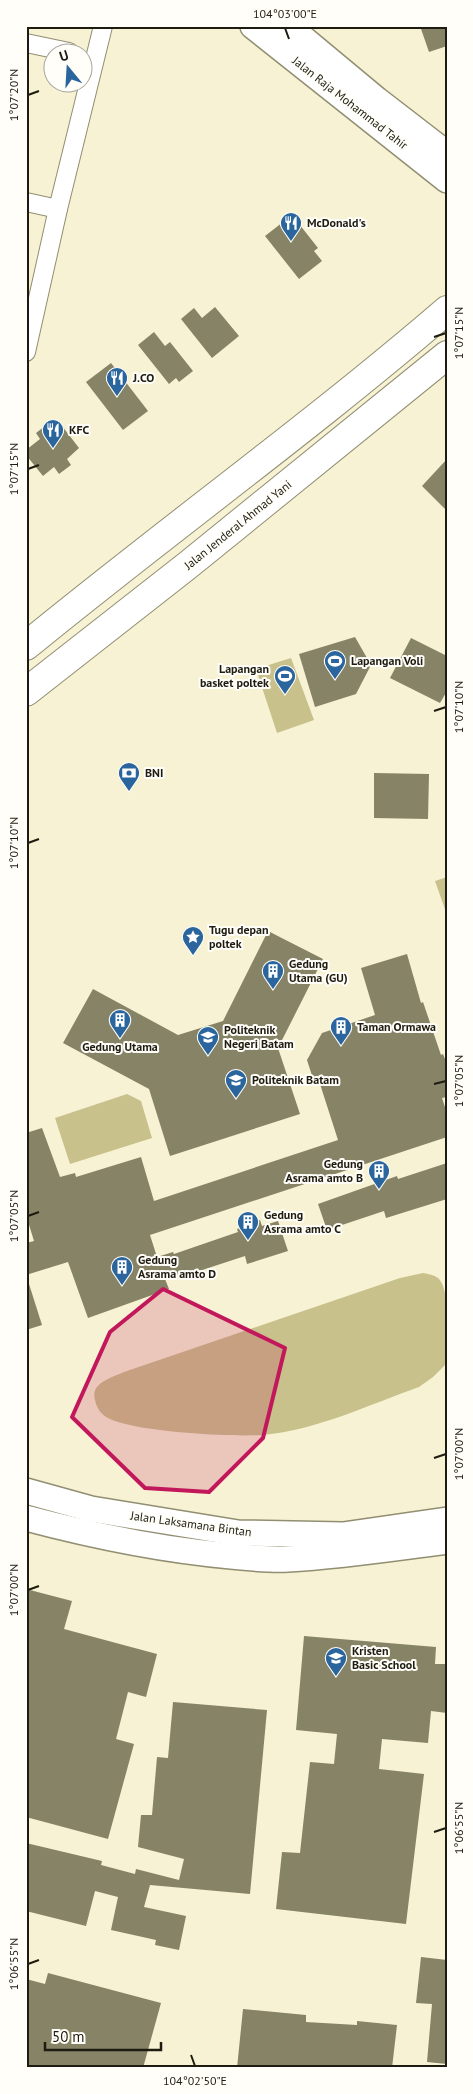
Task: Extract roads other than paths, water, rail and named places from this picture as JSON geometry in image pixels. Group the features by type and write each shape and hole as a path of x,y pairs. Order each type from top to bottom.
{"highway":[{"path":"26,646 115,573 364,379 447,310"},
{"name":"Jalan Jenderal Ahmad Yani","path":"26,692 203,553 447,355"}],"main road":[{"name":"Jalan Raja Mohammad Tahir","path":"253,26 447,180"},
{"name":"Jalan Raja Mohammad Tahir","path":"288,26 377,100 447,154"},
{"name":"Jalan Laksamana Bintan","path":"26,1491 92,1509 238,1533 343,1535 447,1520"},
{"path":"88,1534 92,1509"},
{"name":"Jalan Laksamana Bintan","path":"26,1518 88,1534 198,1553 287,1559 349,1554 447,1541"}],"street":[{"path":"92,50 103,26"},
{"path":"26,43 42,46"},
{"path":"26,352 82,92"},
{"path":"26,202 58,209"}],"place":[{"name":"McDonald's","path":"291,242"},
{"name":"J.CO","path":"117,397"},
{"name":"KFC","path":"53,449"},
{"name":"Lapangan Voli","path":"335,680"},
{"name":"Lapangan basket poltek","path":"285,695"},
{"name":"BNI","path":"129,792"},
{"name":"Tugu depan poltek","path":"193,956"},
{"name":"Gedung Utama (GU)","path":"273,990"},
{"name":"Gedung Utama","path":"120,1039"},
{"name":"Taman Ormawa","path":"341,1046"},
{"name":"Politeknik Negeri Batam","path":"208,1056"},
{"name":"Politeknik Batam","path":"236,1099"},
{"name":"Gedung Asrama amto B","path":"379,1190"},
{"name":"Gedung Asrama amto C","path":"248,1241"},
{"name":"Gedung Asrama amto D","path":"122,1286"},
{"name":"Kristen Basic School","path":"336,1677"}]}
